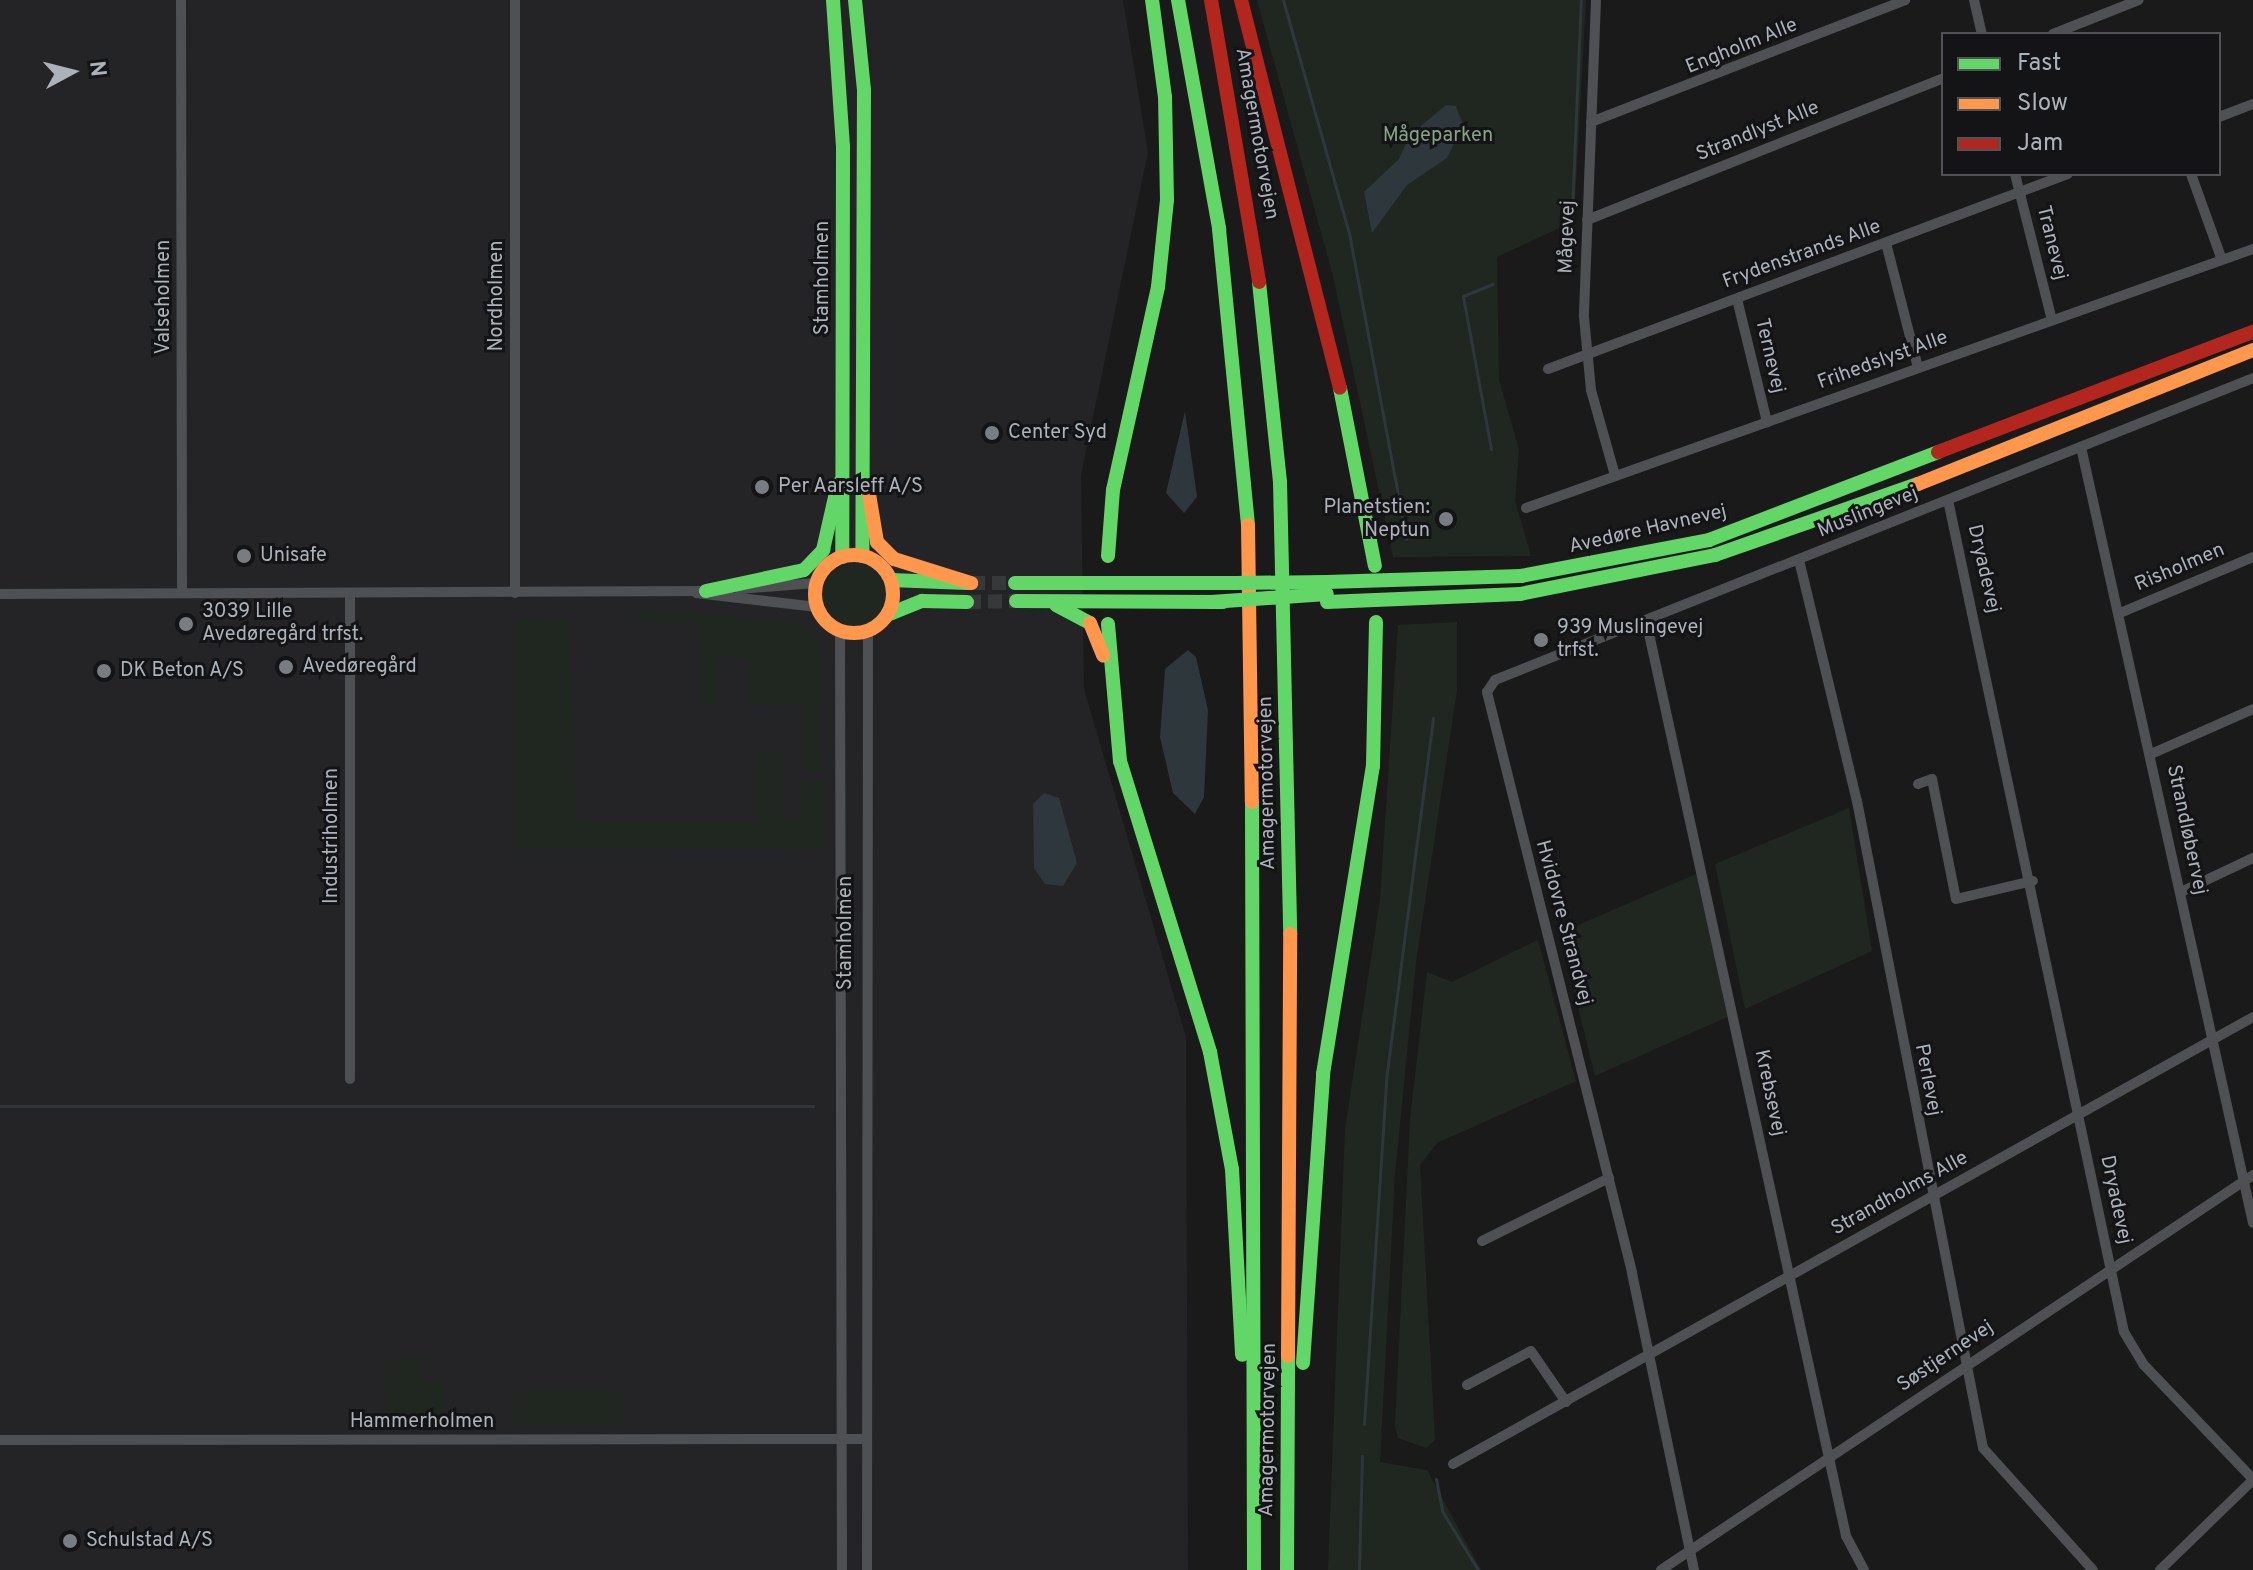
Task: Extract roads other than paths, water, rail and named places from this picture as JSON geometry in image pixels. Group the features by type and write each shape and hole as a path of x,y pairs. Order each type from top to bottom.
{"main road":[{"name":"Stamholmen","path":"833,0 842,89 842,557"},
{"name":"Stamholmen","path":"855,0 864,90 865,468 862,556"},
{"path":"1110,693 1108,622 1112,602 1108,556 1113,490 1158,287 1167,200 1165,97 1152,0"},
{"name":"Amagermotorvejen","path":"1178,0 1219,229 1252,573 1252,1570"},
{"name":"Amagermotorvejen","path":"1211,0 1252,220 1282,511 1290,952 1288,1570"},
{"path":"1241,0 1324,305 1375,566 1372,582 1376,622 1366,833 1323,1074 1309,1207 1288,1570"},
{"name":"Avedøre Havnevej","path":"1015,583 1108,583 1211,592 1327,593 1372,582 1521,576 1709,540 1844,494 2253,332"},
{"name":"Avedøre Havnevej","path":"1016,601 1112,602 1211,592 1248,583 1376,602 1520,594 1729,551 2253,350"},
{"path":"700,592 804,570 823,550 843,464"},
{"path":"865,468 877,542 909,569 971,583 891,580 862,556 842,557 816,583 817,607 840,631 868,631 887,615 922,601 967,602"},
{"path":"887,615 891,580"},
{"path":"1049,602 1090,623 1110,693 1144,850 1210,1052 1232,1169 1252,1570"}],"street":[{"name":"Valseholmen","path":"181,0 182,593"},
{"name":"Nordholmen","path":"515,0 515,593"},
{"name":"Mågevej","path":"1596,0 1587,220 1586,354 1614,472"},
{"name":"Engholm Alle","path":"1591,122 1905,0"},
{"path":"1974,0 1982,32"},
{"path":"2058,32 2139,0"},
{"name":"Strandlyst Alle","path":"1587,220 1941,79"},
{"path":"2221,116 2253,104"},
{"name":"Tranevej","path":"2015,176 2052,320"},
{"name":"Frydenstrands Alle","path":"1548,369 2063,176"},
{"path":"2192,176 2222,260"},
{"path":"1886,243 1918,368"},
{"name":"Frihedslyst Alle","path":"1526,508 1614,472 1767,422 2253,249"},
{"name":"Ternevej","path":"1737,299 1767,422"},
{"name":"Muslingevej","path":"1495,680 2253,378"},
{"name":"Strandløbervej","path":"2081,447 2213,1040 2248,1178 2253,1223"},
{"name":"Dryadevej","path":"1948,500 2033,881 2110,1268 2132,1349 2253,1480"},
{"name":"Risholmen","path":"2120,613 2253,557"},
{"name":"Perlevej","path":"1799,560 1857,801 1965,1366 1990,1460 2093,1570"},
{"path":"0,594 700,592 816,583"},
{"path":"700,592 817,607"},
{"name":"Industriholmen","path":"350,593 350,1079"},
{"name":"Krebsevej","path":"1646,620 1846,1536 1864,1570"},
{"name":"Stamholmen","path":"840,631 844,1042 842,1570"},
{"name":"Stamholmen","path":"867,1570 868,631"},
{"name":"Hvidovre Strandvej","path":"1495,680 1487,692 1609,1178 1650,1355 1694,1570"},
{"path":"2151,754 2253,709"},
{"path":"1918,784 1932,779 1956,899 2033,881"},
{"path":"2181,892 2253,858"},
{"name":"Strandholms Alle","path":"1453,1464 2253,1017"},
{"path":"844,1042 866,1043"},
{"path":"1482,1241 1609,1178"},
{"name":"Søstjernevej","path":"1661,1570 2248,1178"},
{"path":"1467,1385 1531,1351 1566,1402"},
{"path":"843,1439 867,1439"},
{"name":"Hammerholmen","path":"0,1440 843,1439"},
{"path":"2160,1570 2253,1480"}],"waterway":[{"path":"1283,0 1349,233 1406,539"},
{"path":"1572,211 1581,0"},
{"path":"1491,449 1463,296 1493,284"},
{"path":"1364,1424 1386,1080 1433,718"},
{"path":"0,1106 813,1106"},
{"path":"1359,1570 1362,1456"},
{"path":"1436,1479 1442,1511 1478,1570"}],"tunnel":[{"path":"971,583 1015,583"},
{"path":"967,602 1016,601"}],"place":[{"name":"Center Syd","path":"992,433"},
{"name":"Per Aarsleff A/S","path":"762,487"},
{"name":"Planetstien: Neptun","path":"1446,519"},
{"name":"Unisafe","path":"244,556"},
{"name":"3039 Lille Avedøregård trfst.","path":"186,624"},
{"name":"939 Muslingevej trfst.","path":"1541,640"},
{"name":"Avedøregård","path":"286,667"},
{"name":"DK Beton A/S","path":"104,671"},
{"name":"Schulstad A/S","path":"70,1541"}],"park label":[{"name":"Mågeparken","path":"1438,136"}]}
